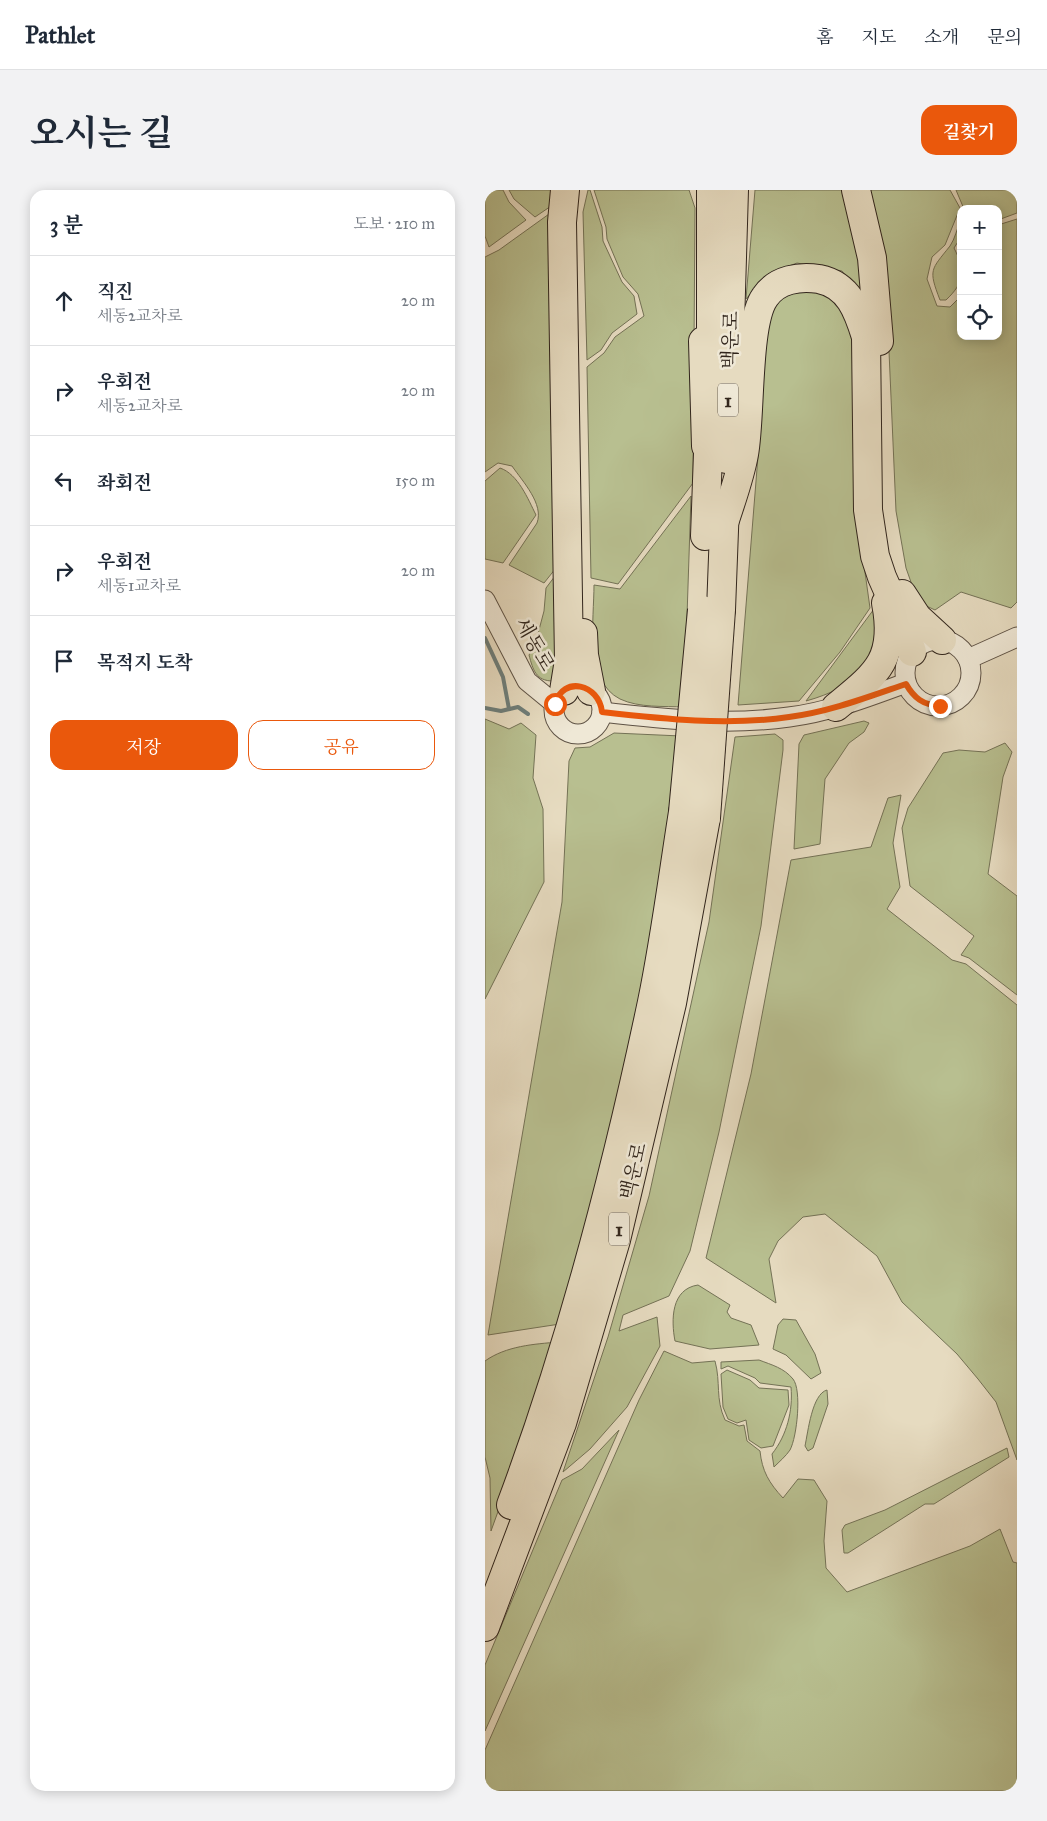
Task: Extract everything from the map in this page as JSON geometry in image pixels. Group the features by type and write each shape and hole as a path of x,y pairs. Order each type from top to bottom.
{"highway":[{"path":"559,698 569,660 562,222 565,190"},
{"path":"581,190 577,229 584,654 597,701"},
{"path":"698,190 701,215 707,484"},
{"name":"백운로","path":"711,190 712,338 707,484 712,610"},
{"name":"백운로","path":"712,610 724,523 734,190"},
{"path":"856,190 872,258 879,324 883,510 890,556 903,597 917,617 942,640"},
{"path":"724,523 744,454 755,327 764,297 777,286 795,278 832,282 847,294 859,312 866,337 868,510 890,635 885,656 873,676 837,707"},
{"path":"881,577 905,629 912,652"},
{"name":"1","path":"695,815 712,610"},
{"name":"백운로","path":"485,1575 543,1419 597,1237 695,815"},
{"name":"백운로","path":"485,1627 563,1423 616,1240 672,1003 695,815"}],"street":[{"name":"세동로","path":"485,600 527,680 559,698"},
{"path":"968,659 1017,636"},
{"path":"942,640 953,643 962,650 968,659 971,669 969,685 960,698 951,704 940,706 924,703 911,693 906,684 905,672 912,652 920,644 942,640"},
{"path":"597,701 596,726 583,734 576,734 562,728 554,715 559,698 576,686 597,701 679,721 739,722 790,717 837,707 906,684"}],"green space":[{"path":"485,190 503,190 509,202 526,220 489,247 485,236"},
{"path":"509,190 559,190 557,202 535,217 514,199"},
{"path":"588,190 590,190 602,227 603,241 622,282 634,296 637,314 612,333 601,350 587,360 583,212"},
{"path":"594,190 689,190 695,208 693,483 618,584 591,578 587,367 604,353 615,337 644,316 638,294 623,277 607,239 606,227"},
{"path":"755,190 843,190 850,207 865,300 842,271 797,263 768,274 746,299"},
{"path":"866,190 950,190 958,205 957,215 945,245 932,257 927,279 937,306 950,307 957,300 957,340 1002,340 1002,224 1017,219 1017,602 1011,608 961,592 935,610 918,602 906,568 896,511 885,260"},
{"path":"956,190 1017,190 1017,213 1002,219 1002,205 962,205"},
{"path":"556,209 560,563 544,583 509,565 537,523 538,508 531,493 512,466 498,463 485,472 485,257 499,250"},
{"path":"957,230 957,243 954,248 957,254 957,288 946,300 940,300 934,282 933,270 952,243"},
{"path":"809,288 835,297 855,336 856,508 870,608 840,652 799,701 738,705 759,444 764,329 779,298"},
{"path":"500,468 517,481 536,515 503,563 485,559 485,481"},
{"path":"691,496 684,707 652,706 627,702 609,690 601,678 596,664 593,631 594,585 620,589"},
{"path":"558,572 563,663 553,681 543,679 536,674 529,655 535,645 544,611 546,588"},
{"path":"874,609 876,628 874,644 870,658 862,670 852,680 839,688 806,701"},
{"path":"485,719 509,729 521,723 536,735 533,778 543,809 544,882 485,999"},
{"path":"864,721 869,723 864,732 849,743 825,779 820,844 794,849 799,744 804,735"},
{"path":"614,733 681,736 643,992 587,1234 560,1324 488,1335 562,902 569,761 575,748 590,747"},
{"path":"775,734 783,740 783,750 761,926 719,1132 690,1251 669,1296 623,1315 619,1331 657,1317 660,1346 627,1407 590,1449 563,1472 608,1337 649,1196 709,922 735,737"},
{"path":"1005,743 1012,752 1003,777 988,874 1017,896 1017,995 969,958 961,955 974,936 910,886 902,828 908,808 943,753 959,750 985,752"},
{"path":"901,795 893,843 900,887 887,909 952,960 966,964 1017,1005 1017,1460 996,1402 957,1354 902,1302 877,1256 825,1214 803,1217 778,1241 769,1259 776,1303 706,1258 751,1074 791,860 871,847 888,798"},
{"path":"698,1285 730,1305 727,1312 731,1318 751,1325 759,1345 710,1349 675,1341 673,1315 678,1299 682,1292"},
{"path":"783,1319 796,1320 815,1354 821,1373 811,1379 786,1355 773,1349 778,1325"},
{"path":"559,1342 491,1531 490,1478 485,1457 485,1361 511,1349"},
{"path":"664,1351 692,1363 715,1361 720,1405 725,1420 739,1426 744,1425 747,1441 760,1451 762,1465 767,1476 783,1498 798,1479 814,1480 827,1501 824,1541 826,1568 847,1592 970,1546 1000,1529 1013,1562 1017,1563 1017,1791 485,1791 485,1750 639,1400"},
{"path":"759,1360 786,1372 796,1385 798,1403 793,1444 790,1450 774,1467 772,1454 782,1439 788,1422 791,1405 791,1387 760,1383 755,1378 728,1366 721,1369 721,1362"},
{"path":"727,1370 750,1380 759,1388 788,1390 789,1405 773,1446 761,1448 749,1440 746,1420 737,1423 728,1419 723,1407 721,1374"},
{"path":"827,1390 828,1404 813,1448 808,1451 805,1446 811,1414 818,1398"},
{"path":"619,1430 485,1731 485,1665 562,1480 582,1469"},
{"path":"1007,1448 1009,1457 934,1504 925,1504 848,1553 844,1553 842,1530 845,1525 885,1510"}],"waterway":[{"path":"485,638 503,677 509,709"},
{"path":"485,708 501,711 518,707 528,714"}],"route":[{"path":"555,704 561,693 568,688 576,686 591,690 597,696 602,712 679,721 739,722 790,717 837,707 906,684 919,701 929,705 940,706"}]}
